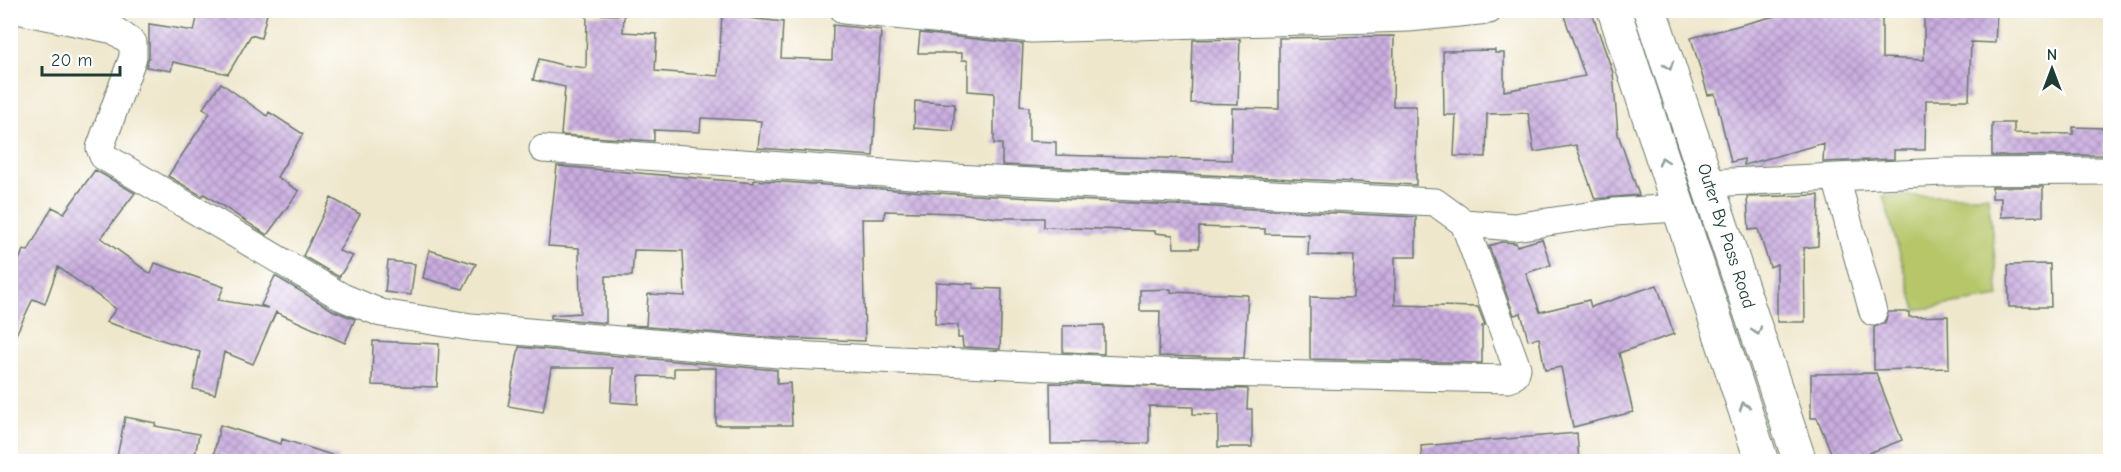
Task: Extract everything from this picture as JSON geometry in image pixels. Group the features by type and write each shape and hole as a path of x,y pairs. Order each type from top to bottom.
{"main road":[{"name":"Outer By Pass Road","path":"1614,10 1762,462"},
{"name":"Outer By Pass Road","path":"1650,10 1800,462"}],"street":[{"path":"17,10 114,30 133,43 134,57 99,148 103,156 342,297 381,313 471,327 790,355 1162,372 1509,378 1515,375 1517,369 1464,222"},
{"path":"844,10 1032,29 1489,10"},
{"path":"543,149 965,179 1434,202 1464,222 1514,227 1614,212 1678,208"},
{"path":"1709,183 1944,172 2110,171"},
{"path":"1836,178 1873,312"}],"green space":[{"path":"1883,196 1988,196 1999,297 1916,310"}],"building":[{"path":"199,10 268,10 261,38 251,35 228,74 173,62 171,71 146,67 149,57 149,24 194,31"},
{"path":"1562,10 1591,10 1613,73 1618,134 1639,195 1595,199 1576,145 1534,152 1528,113 1487,114 1486,157 1454,156 1456,115 1444,115 1443,51 1495,50 1495,53 1504,53 1504,91 1585,76"},
{"path":"1798,10 1848,10 1847,17 1882,17 1882,58 1924,60 1924,10 1997,12 1995,43 1971,42 1969,100 1926,100 1925,150 1894,150 1894,159 1823,162 1824,143 1744,165 1744,159 1731,162 1715,94 1708,95 1691,38"},
{"path":"587,14 624,15 623,32 657,34 655,71 718,76 722,15 783,22 781,58 832,60 833,25 881,30 873,156 758,148 761,121 701,118 700,132 654,130 654,141 561,135 565,87 533,80 539,59 586,68"},
{"path":"920,33 1023,44 1020,106 1029,107 1029,141 1056,142 1056,155 1231,160 1232,108 1279,109 1279,38 1394,36 1393,106 1416,106 1416,185 1002,165 1002,144 994,144 994,93 968,91 968,60 962,60 962,53 918,53"},
{"path":"1240,39 1238,104 1191,103 1193,40"},
{"path":"221,83 267,116 269,112 303,134 277,177 299,191 267,235 204,194 202,196 168,176 210,113 203,108"},
{"path":"915,101 955,104 953,131 914,128"},
{"path":"1992,123 2014,123 2014,133 2073,134 2073,127 2104,128 2104,155 1992,156"},
{"path":"557,166 754,183 754,180 953,194 1416,217 1416,257 1395,257 1395,305 1478,307 1485,325 1482,326 1482,363 1310,359 1310,297 1353,298 1354,256 1308,255 1309,235 1265,234 1265,229 1199,227 1199,248 1174,248 1173,235 1155,233 1155,231 1044,227 1044,218 999,218 957,213 885,211 884,219 862,219 865,341 777,338 625,325 646,326 648,294 685,296 683,251 634,250 632,276 606,276 606,323 551,318 551,315 580,313 579,248 548,246"},
{"path":"95,170 135,193 101,238 151,274 155,263 224,287 218,300 268,308 261,305 275,276 334,311 355,319 345,343 276,312 253,364 224,352 215,394 193,389 200,352 106,322 116,309 58,267 45,304 33,299 10,347 10,284 23,250 28,251 52,207 64,213"},
{"path":"1992,187 2043,187 2043,216 2001,217 2001,198 1992,198"},
{"path":"1819,195 1818,246 1804,248 1805,322 1777,322 1777,264 1770,267 1758,229 1749,230 1747,197"},
{"path":"331,198 360,214 339,251 353,256 339,277 303,256"},
{"path":"1542,239 1551,265 1526,273 1540,312 1589,300 1591,307 1657,285 1674,334 1619,353 1633,412 1573,427 1561,367 1545,370 1539,338 1528,340 1521,313 1514,315 1489,246 1501,242 1516,243 1517,246"},
{"path":"429,250 476,264 463,289 423,278"},
{"path":"388,261 415,264 411,295 385,292"},
{"path":"2050,264 2051,307 2009,307 2008,265"},
{"path":"936,282 974,284 973,288 1002,289 1000,349 963,347 962,338 958,338 958,325 935,324"},
{"path":"1171,289 1171,292 1248,295 1244,358 1159,356 1160,311 1140,311 1140,290"},
{"path":"1888,312 1909,312 1909,317 1948,316 1949,368 1874,370 1874,327 1885,323"},
{"path":"1104,325 1104,354 1063,352 1063,326"},
{"path":"373,341 439,344 437,387 372,385"},
{"path":"519,347 777,370 777,384 790,383 792,425 716,425 716,368 674,368 674,377 639,376 638,404 611,402 613,368 551,368 543,412 508,406"},
{"path":"1876,373 1902,440 1846,462 1835,462 1817,418 1811,418 1811,374"},
{"path":"1050,383 1248,389 1247,409 1252,409 1252,447 1218,447 1218,415 1193,414 1193,407 1149,406 1149,443 1051,444"},
{"path":"125,417 156,423 155,426 199,434 194,462 116,462"},
{"path":"220,425 281,444 282,439 338,457 337,462 245,462 214,453"},
{"path":"1577,433 1579,462 1422,462 1421,446"}]}
